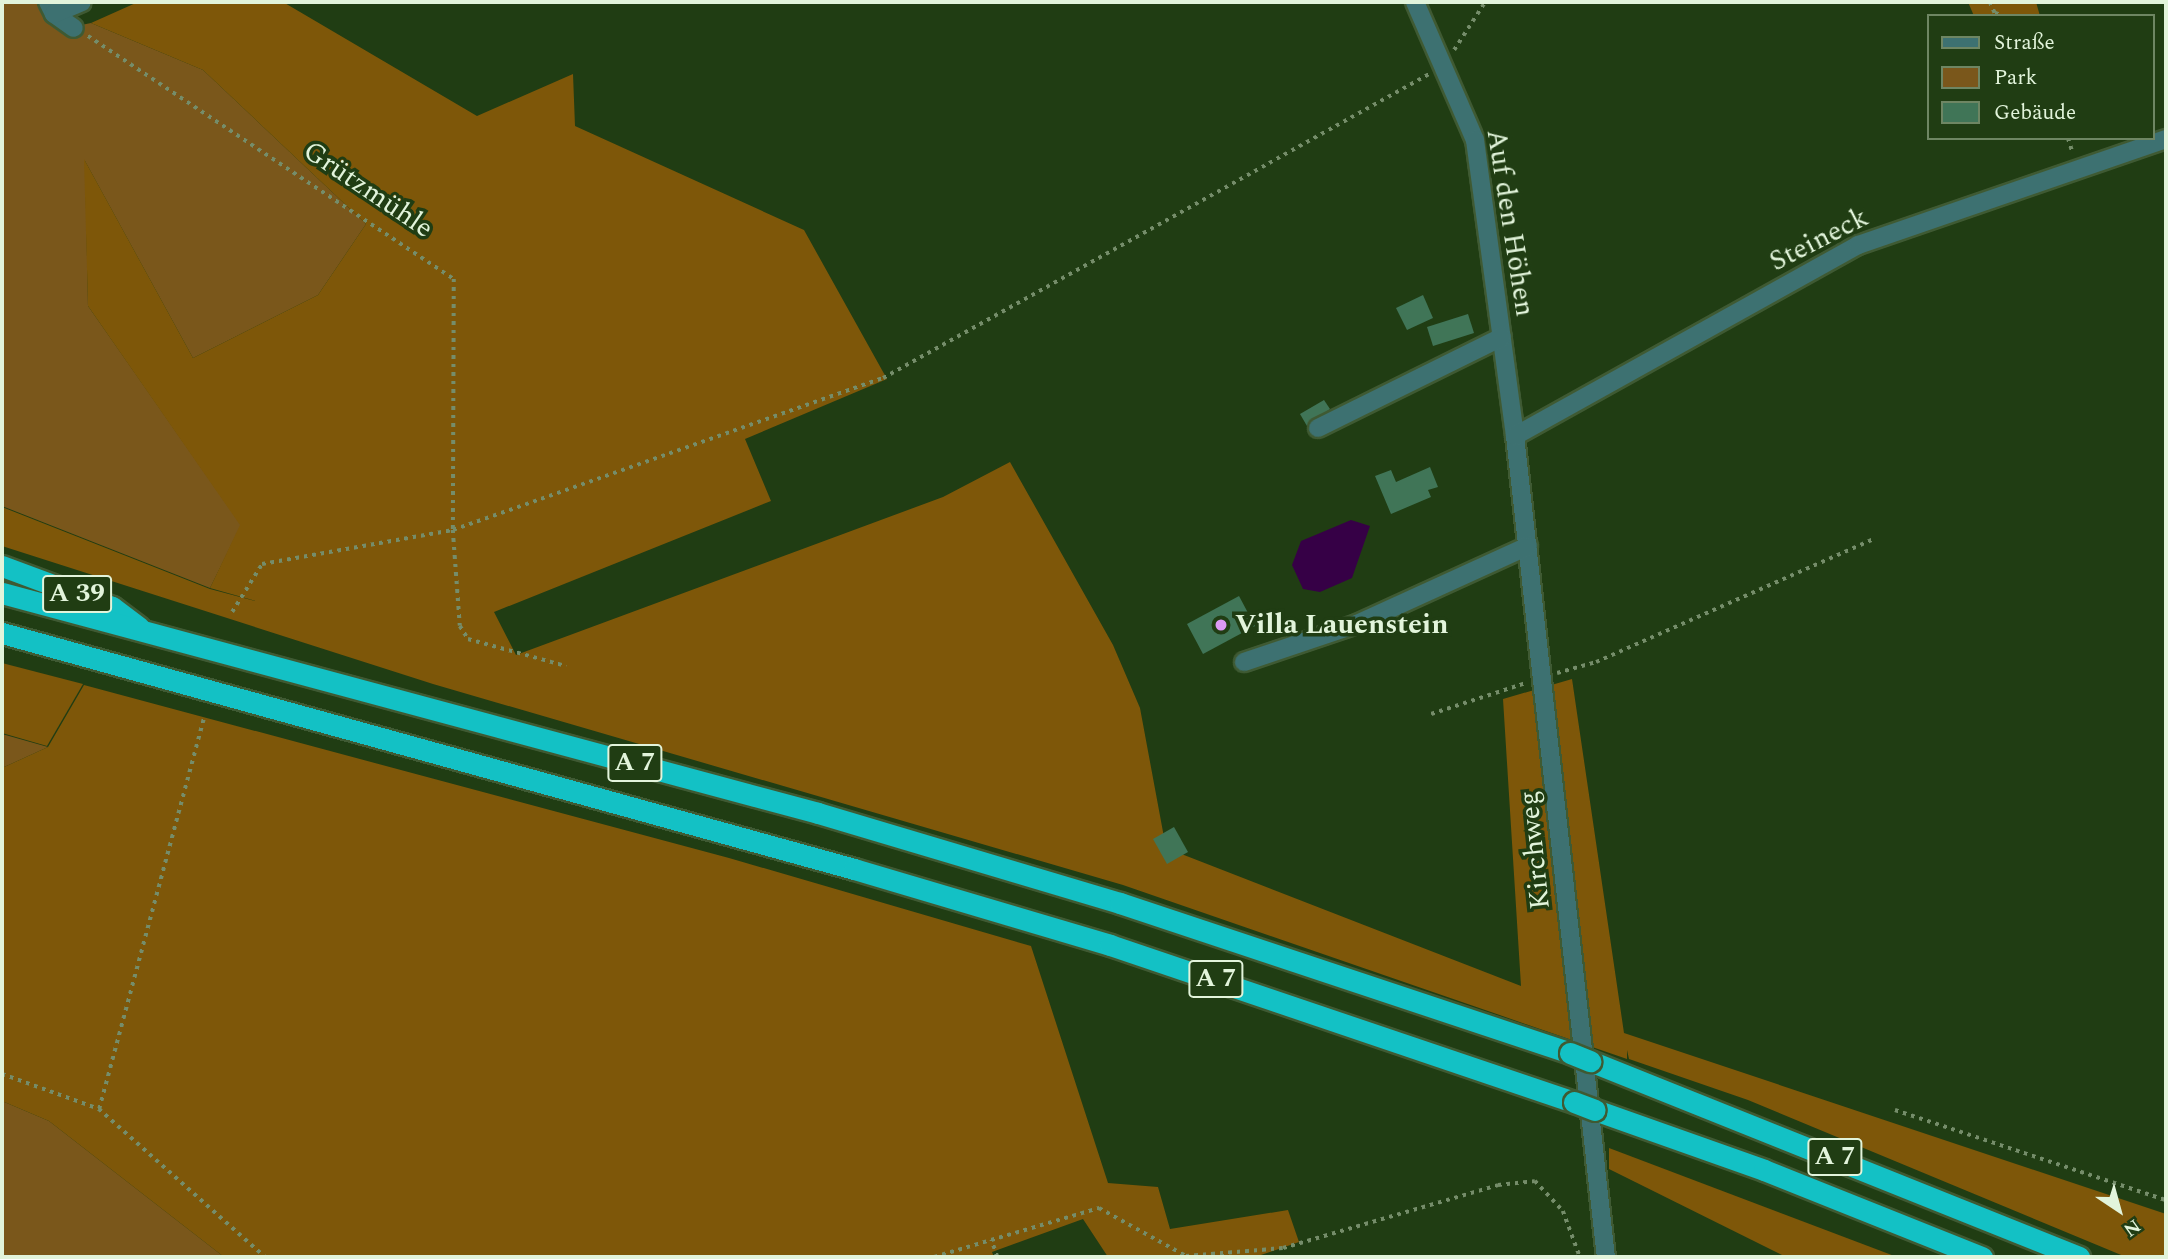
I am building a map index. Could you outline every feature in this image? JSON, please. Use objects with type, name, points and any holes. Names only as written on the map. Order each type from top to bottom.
[{"type":"highway","name":"A 39","points":[[2,566],[112,607],[147,633]]},
{"type":"highway","name":"A 7","points":[[2,593],[831,817],[1250,944],[1570,1053],[2079,1257]]},
{"type":"highway","name":"A 7","points":[[2,633],[229,693],[1084,937],[1574,1102],[1777,1174],[1982,1257]]},
{"type":"street","points":[[51,8],[82,2]]},
{"type":"street","name":"Auf den Höhen","points":[[1415,2],[1475,140],[1516,436]]},
{"type":"street","points":[[51,8],[74,28]]},
{"type":"street","name":"Steineck","points":[[1516,436],[1858,245],[2166,138]]},
{"type":"street","name":"Auf den Höhen","points":[[1318,428],[1502,337]]},
{"type":"street","name":"Kirchweg","points":[[1516,436],[1606,1257]]},
{"type":"street","points":[[1244,662],[1357,624],[1528,546]]},
{"type":"path","points":[[232,612],[262,564],[453,530],[883,378],[1444,65],[1485,2]]},
{"type":"path","name":"Grützmühle","points":[[74,28],[454,279],[453,530]]},
{"type":"path","points":[[453,530],[460,626],[468,639],[566,666]]},
{"type":"path","points":[[1431,714],[1596,662],[1874,539]]},
{"type":"path","points":[[99,1109],[204,716]]},
{"type":"path","points":[[2,1074],[99,1109],[265,1257]]},
{"type":"path","points":[[1895,1110],[2166,1200]]},
{"type":"path","points":[[934,1257],[1099,1208],[1186,1256],[1283,1248],[1498,1185],[1535,1181],[1563,1211],[1580,1257]]},
{"type":"path","points":[[991,1240],[997,1257]]},
{"type":"green space","points":[[2,2],[41,2],[57,30],[91,23],[203,70],[366,224],[318,295],[193,358],[85,161],[88,306],[241,525],[210,588],[2,506]]},
{"type":"green space","points":[[2,734],[48,747],[2,768]]},
{"type":"green space","points":[[2,1101],[49,1121],[224,1257],[2,1257]]},
{"type":"shaded area","points":[[138,2],[283,2],[477,116],[573,74],[575,126],[804,230],[887,379],[745,439],[771,501],[494,612],[516,655],[943,497],[1010,462],[1113,645],[1140,708],[1166,848],[1521,986],[1503,699],[1572,679],[1624,1033],[2166,1214],[2166,1257],[2126,1257],[1748,1100],[1629,1059],[1627,1050],[1627,1059],[1123,885],[433,684],[2,546],[2,507],[210,589],[263,603],[210,588],[240,525],[88,306],[84,159],[193,358],[318,295],[366,224],[203,70],[91,23]]},
{"type":"shaded area","points":[[1968,2],[2036,2],[2039,14],[1973,14]]},
{"type":"shaded area","points":[[1351,520],[1370,526],[1352,578],[1320,592],[1303,589],[1292,565],[1301,541]]},
{"type":"shaded area","points":[[2,663],[83,684],[47,746],[2,733]]},
{"type":"shaded area","points":[[84,685],[729,858],[1031,946],[1108,1183],[1158,1187],[1170,1229],[1288,1210],[1299,1242],[1255,1257],[1108,1257],[1083,1219],[992,1252],[994,1257],[224,1257],[49,1121],[2,1101],[2,768],[48,747]]},
{"type":"shaded area","points":[[1609,1148],[1897,1257],[1786,1257],[1609,1169]]},
{"type":"building","points":[[1423,295],[1433,318],[1407,330],[1396,308]]},
{"type":"building","points":[[1468,314],[1474,333],[1433,346],[1427,327]]},
{"type":"building","points":[[1324,400],[1330,409],[1307,426],[1300,414]]},
{"type":"building","points":[[1430,467],[1438,487],[1428,490],[1431,497],[1391,514],[1375,476],[1391,470],[1396,482]]},
{"type":"building","name":"Villa Lauenstein","points":[[1239,596],[1255,626],[1203,654],[1187,624]]},
{"type":"building","points":[[1174,827],[1188,852],[1167,864],[1153,839]]},
{"type":"place","name":"Villa Lauenstein","points":[[1221,625]]}]
